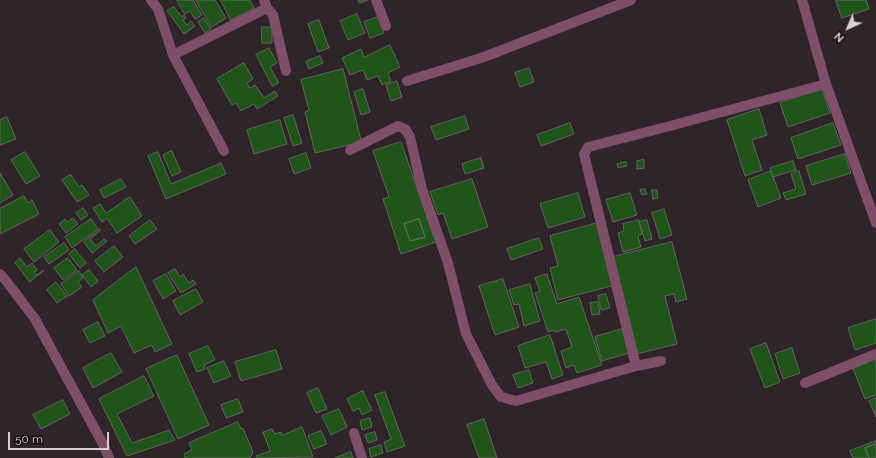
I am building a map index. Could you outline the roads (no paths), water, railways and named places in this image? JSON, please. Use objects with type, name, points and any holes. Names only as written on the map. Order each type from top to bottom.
[{"type":"street","points":[[151,0],[158,9],[173,55],[224,151]]},
{"type":"street","points":[[376,0],[386,26]]},
{"type":"street","points":[[407,81],[484,57],[631,0]]},
{"type":"street","points":[[802,0],[826,84],[876,223]]},
{"type":"street","points":[[173,55],[266,4],[273,15],[286,71]]},
{"type":"street","points":[[636,366],[584,154],[585,151],[588,147],[826,84]]},
{"type":"street","points":[[350,150],[398,126],[404,128],[410,137],[422,189],[448,263],[466,334],[492,385],[500,397],[516,401],[661,360]]},
{"type":"street","points":[[0,274],[35,319],[103,444],[109,458]]},
{"type":"street","points":[[805,383],[876,354]]},
{"type":"street","points":[[354,433],[362,458]]}]
